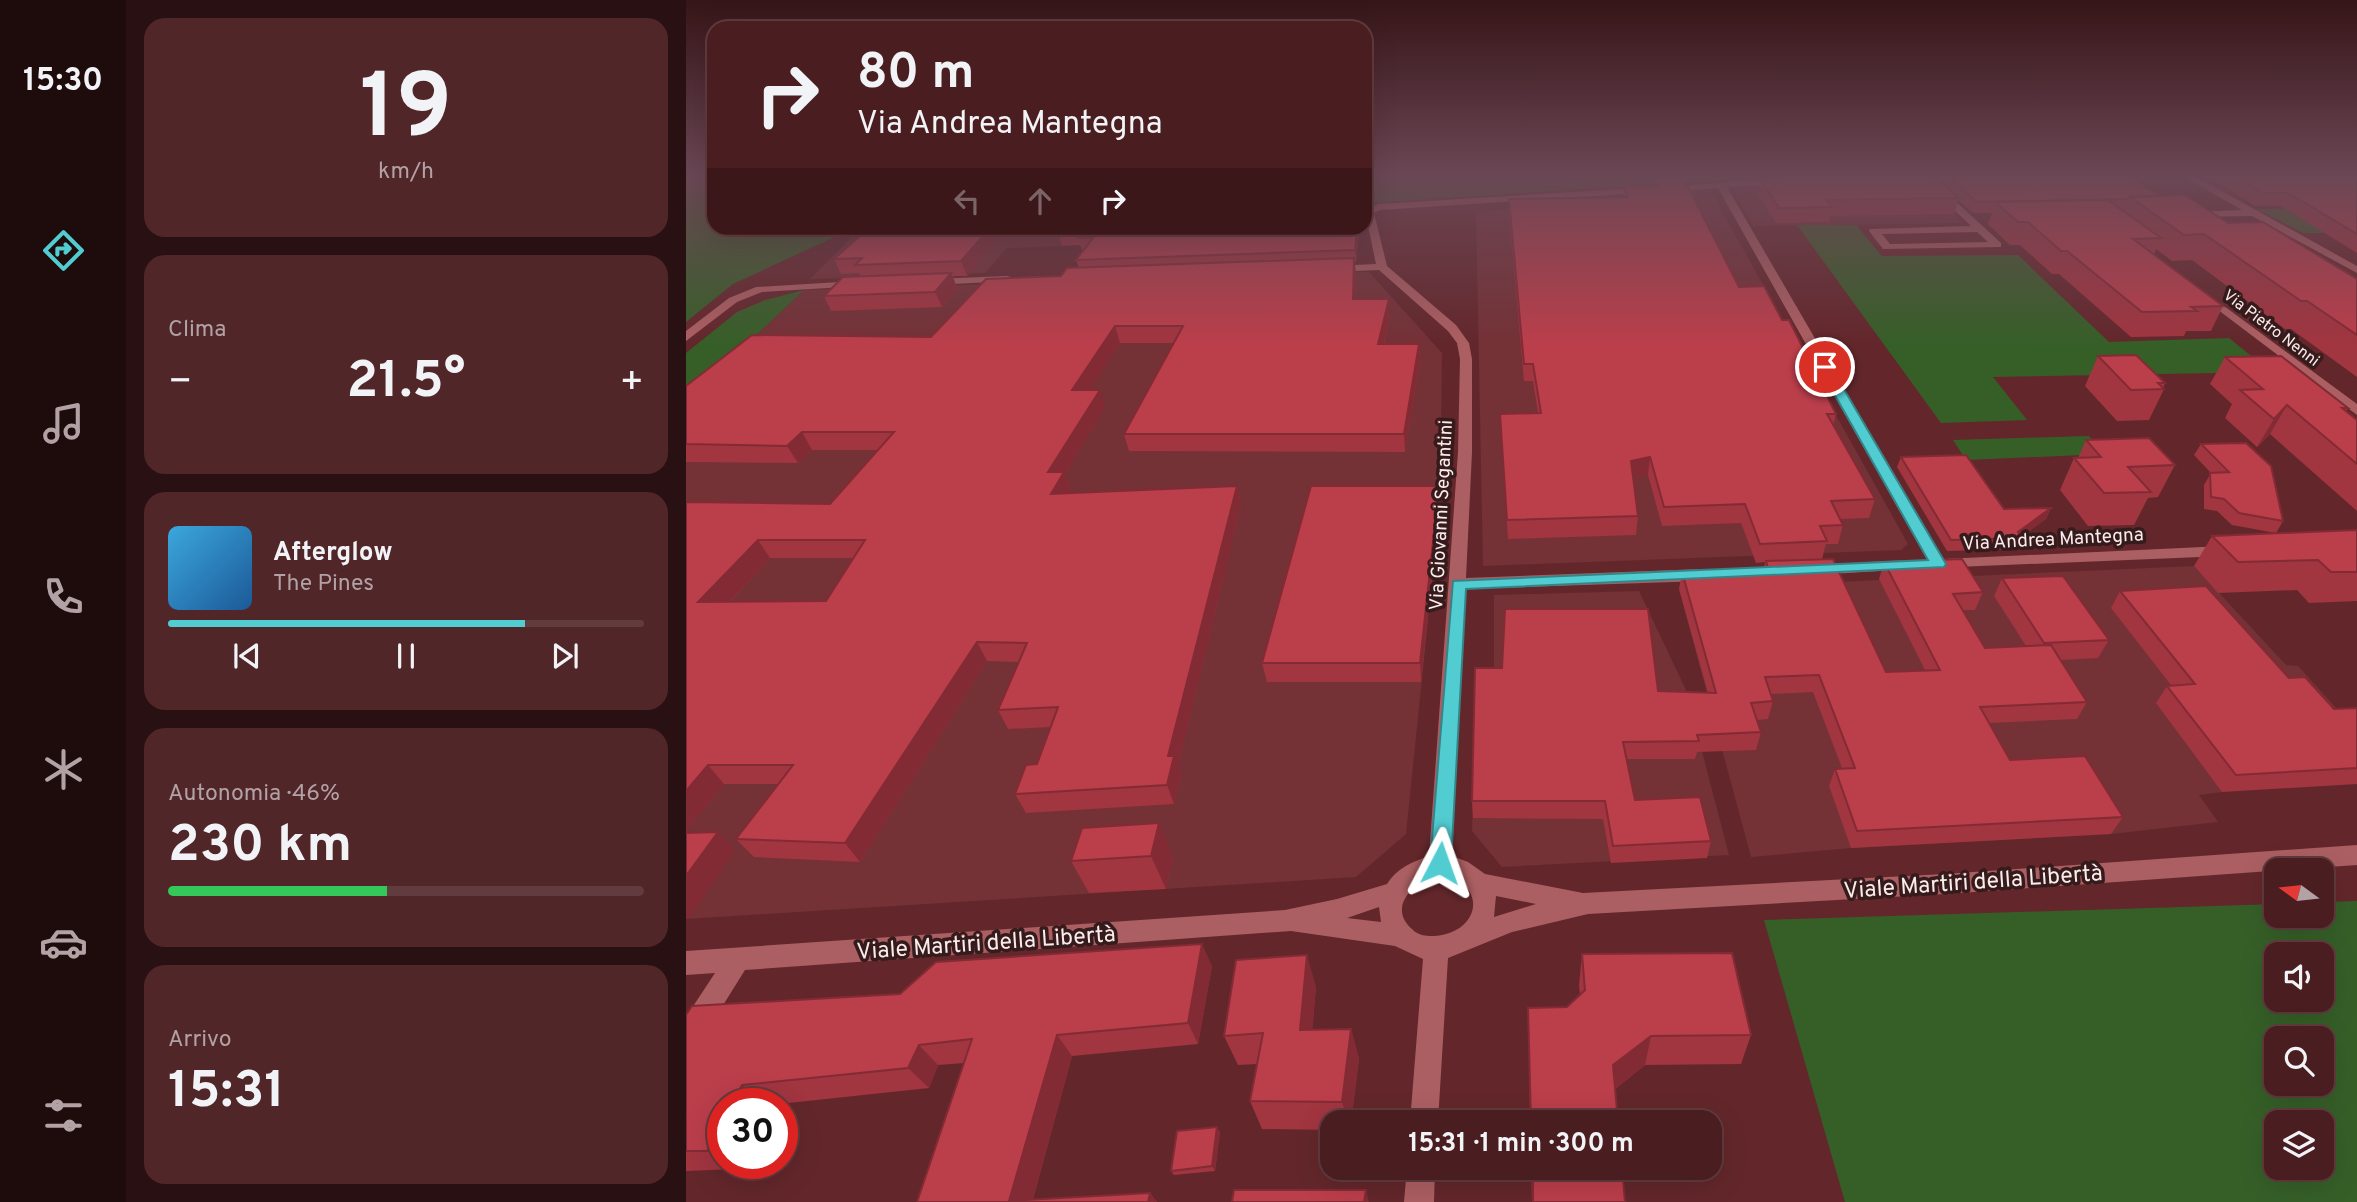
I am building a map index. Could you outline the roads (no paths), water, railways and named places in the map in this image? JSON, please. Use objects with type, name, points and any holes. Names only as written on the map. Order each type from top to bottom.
[{"type":"street","points":[[1313,269],[1382,267],[1374,231]]},
{"type":"street","points":[[1747,231],[1938,564]]},
{"type":"street","points":[[1874,231],[1887,247],[1997,245],[1987,231]]},
{"type":"street","points":[[2286,231],[2357,270]]},
{"type":"street","name":"Via Giovanni Segantini","points":[[1382,267],[1452,328],[1462,343],[1466,359],[1465,452],[1440,863]]},
{"type":"street","points":[[914,282],[1024,279]]},
{"type":"street","points":[[686,337],[733,300],[760,289],[872,284]]},
{"type":"street","name":"Via Pietro Nenni","points":[[2196,288],[2357,411]]},
{"type":"street","name":"Via Andrea Mantegna","points":[[1803,570],[2245,550]]},
{"type":"street","points":[[1458,584],[1722,574]]},
{"type":"street","name":"Viale Martiri della Libertà","points":[[1285,921],[1399,935],[1420,948],[1436,950],[1453,946],[1529,915],[1588,902],[1945,884],[2357,855]]},
{"type":"street","name":"Viale Martiri della Libertà","points":[[686,963],[1285,921],[1337,910],[1392,893],[1410,873],[1424,865],[1440,863],[1468,871],[1480,883],[1588,902]]},
{"type":"street","points":[[1468,938],[1479,925],[1485,911],[1485,897],[1480,883]]},
{"type":"street","points":[[1392,893],[1391,922],[1399,935]]},
{"type":"street","points":[[1425,1110],[1436,950]]},
{"type":"street","points":[[686,1041],[738,960]]},
{"type":"street","points":[[1419,1202],[1420,1180]]}]
